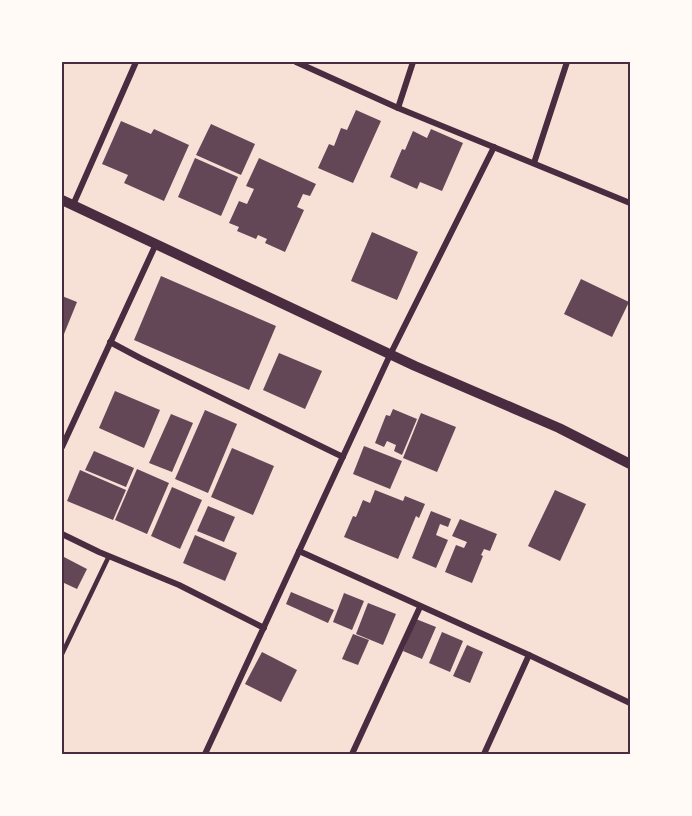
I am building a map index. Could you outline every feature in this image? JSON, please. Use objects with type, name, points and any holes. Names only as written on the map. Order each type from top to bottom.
[{"type":"street","points":[[74,205],[136,62]]},
{"type":"street","points":[[296,62],[398,108],[630,203]]},
{"type":"street","points":[[398,108],[413,62]]},
{"type":"street","points":[[534,163],[567,62]]},
{"type":"street","points":[[205,754],[390,355],[494,147]]},
{"type":"street","points":[[62,200],[390,355],[559,428],[630,464]]},
{"type":"street","points":[[62,447],[156,244]]},
{"type":"street","points":[[110,342],[343,457]]},
{"type":"street","points":[[62,534],[179,585],[264,628]]},
{"type":"street","points":[[299,551],[630,702]]},
{"type":"street","points":[[352,754],[420,607]]},
{"type":"street","points":[[484,754],[529,655]]},
{"type":"lane","points":[[62,654],[109,556]]},
{"type":"building","points":[[356,110],[381,121],[353,183],[318,168],[329,144],[334,146],[341,128],[347,130]]},
{"type":"building","points":[[121,121],[151,134],[154,129],[189,145],[164,201],[124,183],[128,175],[102,164]]},
{"type":"building","points":[[211,124],[255,144],[241,175],[196,155]]},
{"type":"building","points":[[431,129],[463,143],[442,191],[420,182],[417,189],[390,177],[413,131],[427,138]]},
{"type":"building","points":[[195,158],[238,177],[221,216],[178,197]]},
{"type":"building","points":[[259,158],[316,184],[310,196],[303,194],[297,207],[304,210],[285,252],[265,243],[267,239],[258,235],[256,239],[237,231],[239,227],[229,223],[239,201],[247,204],[254,189],[246,186]]},
{"type":"building","points":[[372,232],[418,252],[397,300],[351,281]]},
{"type":"building","points":[[161,276],[276,326],[249,390],[134,340]]},
{"type":"building","points":[[581,279],[629,302],[612,337],[564,314]]},
{"type":"building","points":[[62,296],[77,302],[62,339]]},
{"type":"building","points":[[279,353],[322,371],[305,409],[263,390]]},
{"type":"building","points":[[115,391],[160,410],[144,448],[99,428]]},
{"type":"building","points":[[393,409],[417,419],[402,455],[394,451],[396,445],[387,441],[384,447],[375,443],[386,415],[390,416]]},
{"type":"building","points":[[205,410],[237,424],[208,493],[175,479]]},
{"type":"building","points":[[421,413],[456,427],[437,472],[403,458]]},
{"type":"building","points":[[171,414],[193,423],[172,472],[149,463]]},
{"type":"building","points":[[364,446],[402,461],[390,489],[353,474]]},
{"type":"building","points":[[232,448],[274,466],[253,515],[211,497]]},
{"type":"building","points":[[94,451],[134,468],[126,487],[85,470]]},
{"type":"building","points":[[137,469],[169,483],[147,534],[115,520]]},
{"type":"building","points":[[80,470],[126,490],[113,520],[67,501]]},
{"type":"building","points":[[172,487],[202,500],[180,549],[151,536]]},
{"type":"building","points":[[375,490],[403,501],[405,496],[425,504],[419,518],[416,516],[398,559],[344,537],[363,500],[370,503]]},
{"type":"building","points":[[555,490],[586,504],[560,561],[528,546]]},
{"type":"building","points":[[208,506],[235,517],[224,542],[197,531]]},
{"type":"building","points":[[431,511],[451,519],[448,527],[440,524],[436,535],[448,540],[436,568],[412,558]]},
{"type":"building","points":[[460,519],[497,534],[490,551],[484,549],[472,583],[445,572],[456,545],[464,548],[467,542],[452,536]]},
{"type":"building","points":[[195,535],[237,553],[225,581],[183,563]]},
{"type":"building","points":[[62,556],[87,569],[77,589],[62,582]]},
{"type":"building","points":[[291,592],[334,610],[328,623],[286,604]]},
{"type":"building","points":[[344,593],[364,601],[352,630],[333,622]]},
{"type":"building","points":[[368,603],[396,614],[383,645],[356,634]]},
{"type":"building","points":[[416,619],[436,627],[422,659],[403,651]]},
{"type":"building","points":[[442,632],[463,641],[450,672],[429,663]]},
{"type":"building","points":[[353,634],[369,640],[358,665],[342,659]]},
{"type":"building","points":[[467,645],[483,652],[470,683],[453,676]]},
{"type":"building","points":[[262,652],[297,670],[281,702],[245,684]]}]
